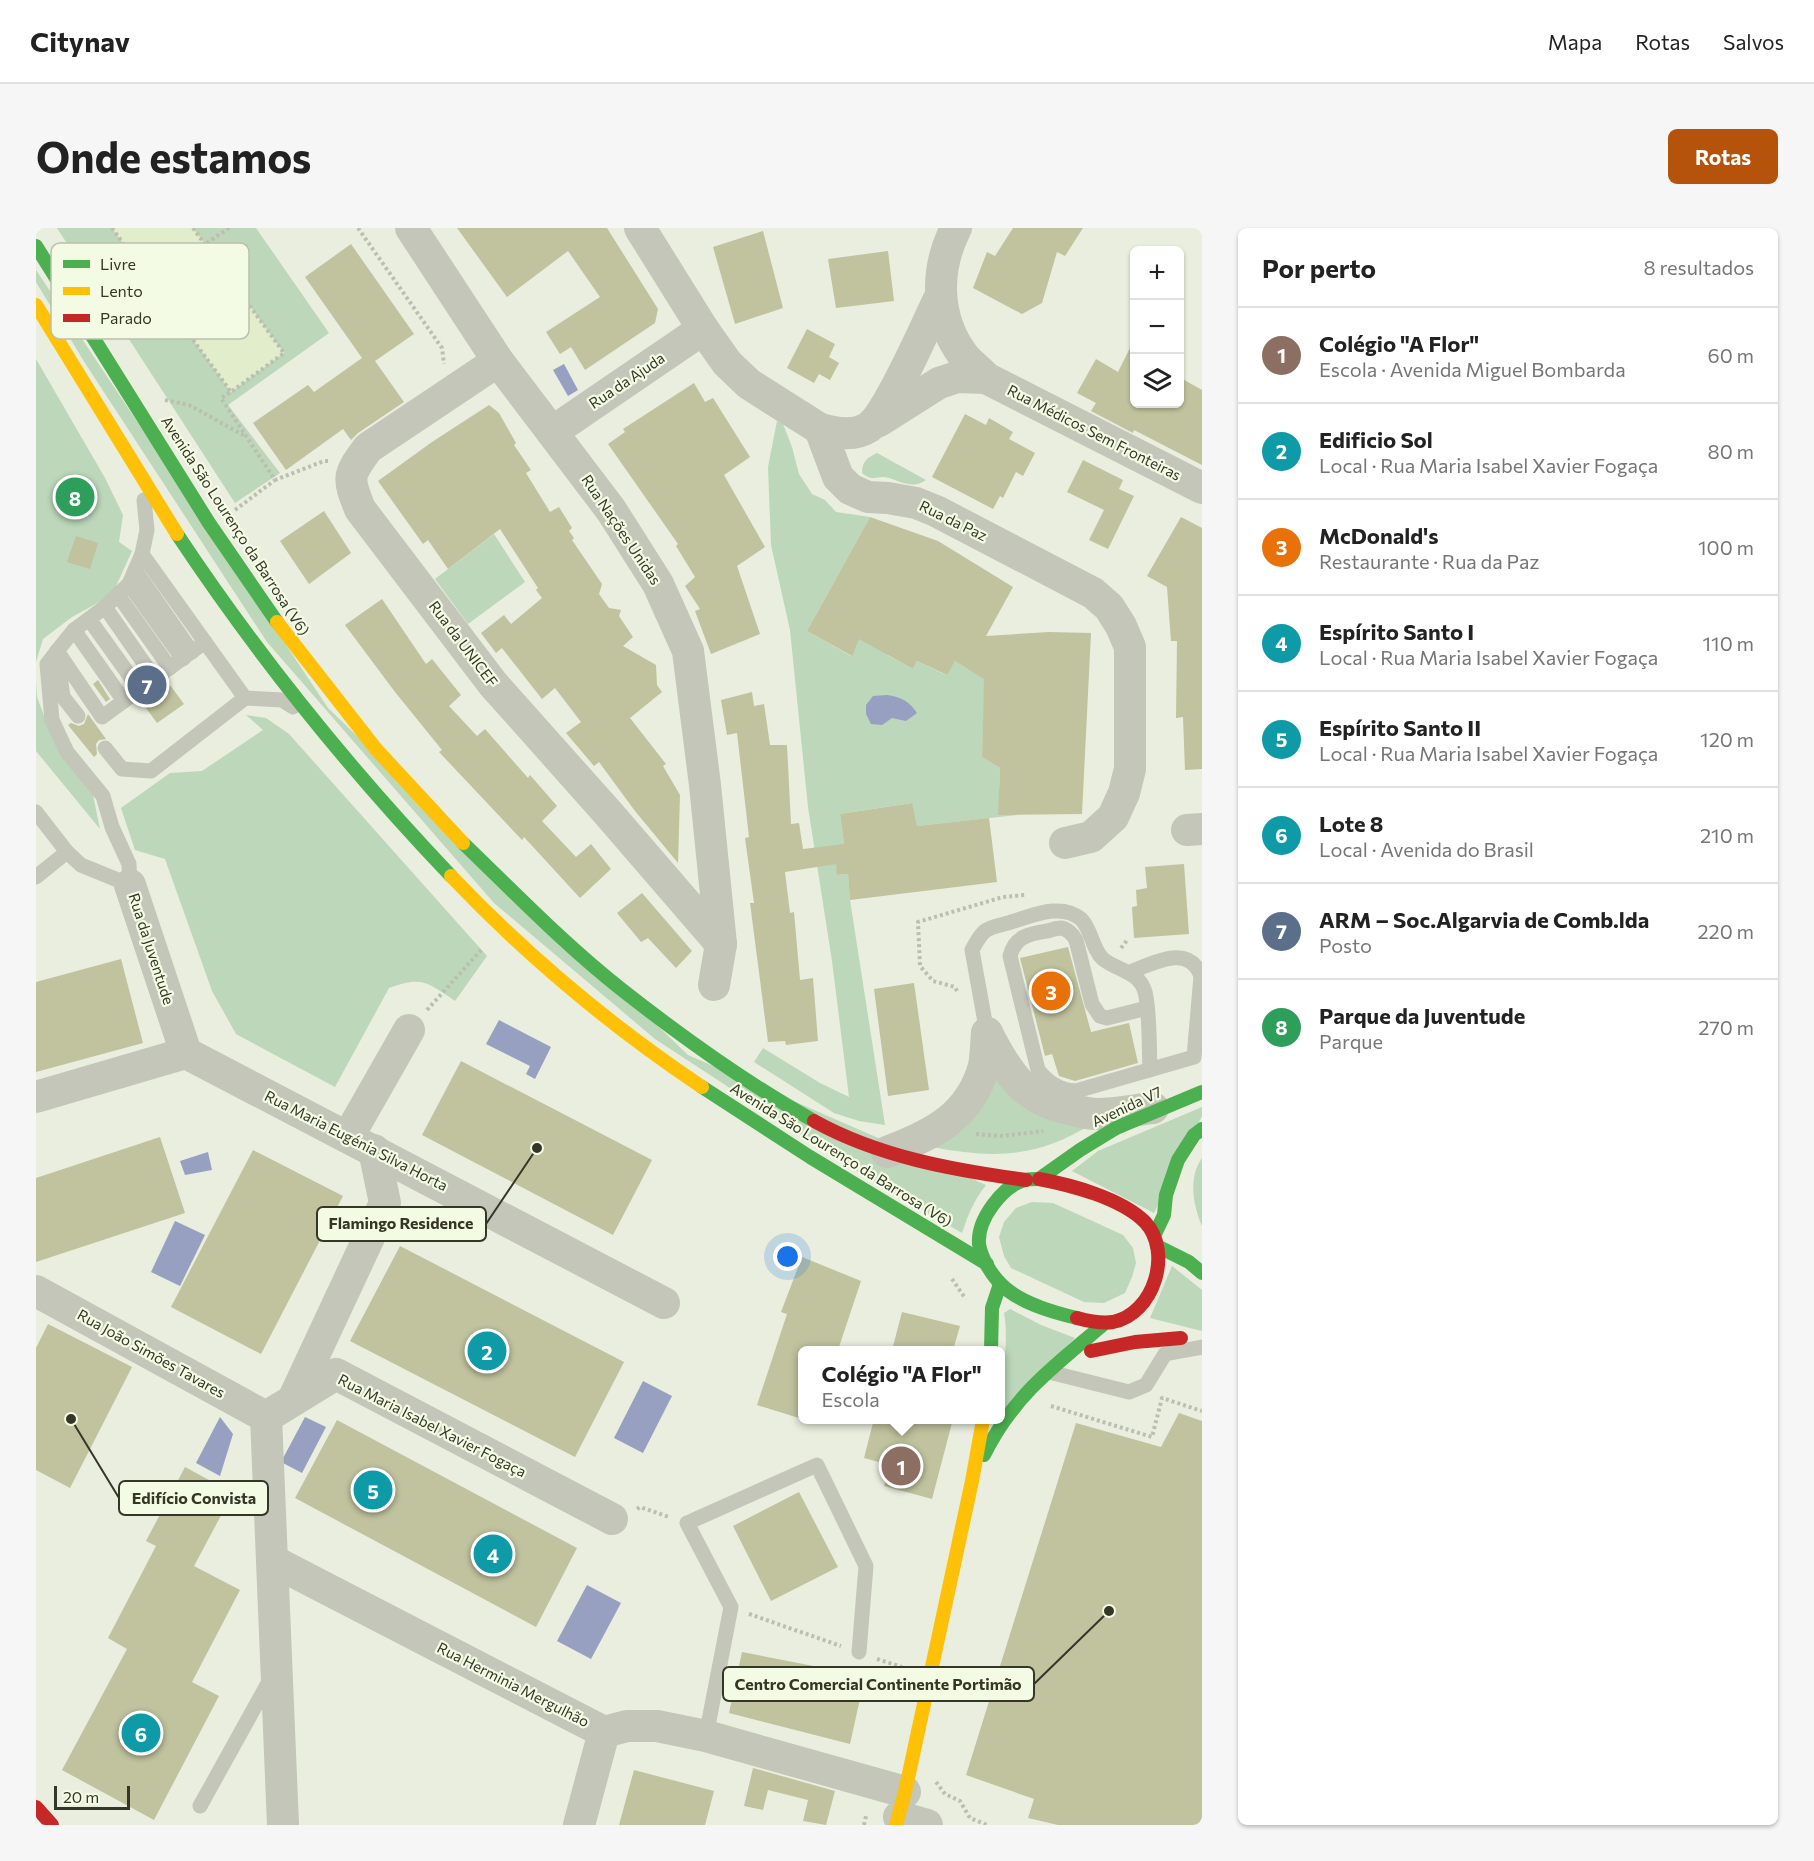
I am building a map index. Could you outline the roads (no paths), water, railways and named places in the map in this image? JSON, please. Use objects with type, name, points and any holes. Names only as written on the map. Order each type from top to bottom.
[{"type":"main road","name":"Avenida São Lourenço da Barrosa (V6)","points":[[36,246],[51,270]]},
{"type":"main road","name":"Avenida São Lourenço da Barrosa (V6)","points":[[36,305],[51,330]]},
{"type":"main road","name":"Avenida São Lourenço da Barrosa (V6)","points":[[57,339],[179,537],[280,681],[406,828],[468,894],[531,955],[651,1051],[726,1104],[819,1164],[987,1264]]},
{"type":"main road","name":"Avenida São Lourenço da Barrosa (V6)","points":[[94,339],[209,524],[288,639],[376,749],[444,824],[538,915],[630,995],[776,1100],[828,1129],[887,1152],[926,1164],[1055,1182],[1088,1191],[1145,1222],[1156,1241],[1202,1273]]},
{"type":"main road","name":"Avenida V7","points":[[1032,1180],[1116,1128],[1202,1092]]},
{"type":"main road","points":[[1005,1417],[1046,1371],[1106,1324],[1123,1321],[1143,1304],[1150,1293],[1157,1272],[1156,1241],[1164,1215],[1166,1195],[1178,1160],[1194,1136],[1202,1130]]},
{"type":"main road","name":"Avenida São Lourenço da Barrosa (V6)","points":[[1032,1180],[998,1198],[984,1221],[979,1244],[987,1264],[1000,1284],[1016,1295],[1062,1316],[1181,1338],[1202,1345]]},
{"type":"main road","points":[[991,1346],[992,1308],[1000,1284]]},
{"type":"main road","points":[[1046,1371],[1087,1352],[1114,1344],[1181,1338]]},
{"type":"main road","points":[[907,1815],[982,1424]]},
{"type":"main road","points":[[972,1481],[993,1432],[999,1424]]},
{"type":"main road","points":[[36,1807],[52,1825]]},
{"type":"street","name":"Rua Nações Unidas","points":[[411,228],[498,361],[611,510],[652,575],[687,651],[705,785],[721,944],[714,985]]},
{"type":"street","points":[[640,228],[727,363],[749,384],[820,429]]},
{"type":"street","name":"Rua Médicos Sem Fronteiras","points":[[870,427],[885,409],[940,297],[944,261],[956,228]]},
{"type":"street","name":"Rua Médicos Sem Fronteiras","points":[[940,297],[949,330],[963,356],[986,378],[1202,488]]},
{"type":"street","name":"Rua da Ajuda","points":[[552,432],[703,329]]},
{"type":"street","name":"Rua da UNICEF","points":[[498,361],[368,448],[353,468],[350,484],[360,508],[493,684],[721,944]]},
{"type":"street","name":"Rua Médicos Sem Fronteiras","points":[[820,429],[837,433],[853,433],[870,427],[939,383],[957,377],[986,378]]},
{"type":"street","name":"Rua da Paz","points":[[820,429],[838,477],[850,489],[868,497],[916,503],[936,511],[1093,593],[1109,607],[1121,626],[1130,647],[1130,770],[1124,793],[1113,817],[1091,837],[1065,843]]},
{"type":"street","name":"Rua da Juventude","points":[[130,885],[186,1053]]},
{"type":"street","points":[[293,1400],[385,1203],[361,1144],[409,1030]]},
{"type":"street","points":[[887,1152],[919,1139],[945,1124],[965,1105],[984,1065],[987,1033]]},
{"type":"street","points":[[987,1033],[1005,1066],[1016,1080],[1035,1097],[1063,1108],[1096,1114],[1168,1106]]},
{"type":"street","points":[[36,1096],[186,1053]]},
{"type":"street","name":"Rua Maria Eugénia Silva Horta","points":[[186,1053],[664,1303]]},
{"type":"street","name":"Rua João Simões Tavares","points":[[36,1291],[266,1417]]},
{"type":"street","name":"Rua Maria Isabel Xavier Fogaça","points":[[266,1417],[336,1374],[612,1519]]},
{"type":"street","points":[[266,1417],[283,1825]]},
{"type":"street","name":"Rua Herminia Mergulhão","points":[[273,1561],[604,1732],[627,1726],[657,1726],[705,1736],[907,1815]]},
{"type":"street","points":[[579,1825],[604,1732]]},
{"type":"lane","points":[[78,716],[63,697],[57,651],[74,630],[105,607],[127,583],[142,554],[147,530],[146,504],[126,452]]},
{"type":"lane","points":[[142,554],[245,698]]},
{"type":"lane","points":[[127,583],[188,656]]},
{"type":"lane","points":[[127,583],[170,668]]},
{"type":"lane","points":[[105,607],[155,679]]},
{"type":"lane","points":[[89,619],[140,690]]},
{"type":"lane","points":[[74,630],[124,701]]},
{"type":"lane","points":[[57,651],[102,717],[205,642]]},
{"type":"lane","name":"Rua da Juventude","points":[[57,651],[47,664],[52,720],[68,752],[103,796],[112,827],[129,864],[130,885]]},
{"type":"lane","points":[[105,748],[122,769],[151,771],[245,698],[282,700],[309,717]]},
{"type":"lane","points":[[36,813],[67,852],[81,865],[130,885]]},
{"type":"lane","points":[[36,877],[67,852]]},
{"type":"lane","points":[[987,1033],[972,950],[978,939],[987,929],[1047,911],[1065,911],[1080,919],[1090,933],[1101,957],[1130,972],[1145,992],[1150,1070]]},
{"type":"lane","points":[[1130,972],[1159,961],[1180,957],[1197,965],[1201,976],[1194,1057],[1076,1091],[1062,1090],[1038,1070],[1010,956],[1012,947],[1027,934],[1061,928],[1067,930],[1076,940],[1095,1011],[1100,1016],[1107,1018],[1147,1008]]},
{"type":"lane","points":[[1046,1371],[1128,1392],[1146,1385],[1165,1353],[1202,1345]]},
{"type":"lane","points":[[705,1736],[731,1607],[687,1523],[817,1465],[866,1566],[859,1652]]},
{"type":"lane","points":[[200,1806],[277,1666]]},
{"type":"water","points":[[564,364],[578,390],[568,396],[553,370]]},
{"type":"water","points":[[887,695],[904,700],[917,713],[906,721],[892,718],[882,725],[871,724],[866,714],[866,705],[873,696]]},
{"type":"water","points":[[499,1020],[551,1047],[535,1079],[526,1074],[530,1066],[486,1044]]},
{"type":"water","points":[[208,1152],[212,1170],[185,1175],[180,1161]]},
{"type":"water","points":[[175,1221],[205,1235],[180,1286],[151,1272]]},
{"type":"water","points":[[643,1381],[672,1396],[643,1453],[614,1438]]},
{"type":"water","points":[[220,1417],[233,1434],[220,1476],[196,1463]]},
{"type":"water","points":[[305,1417],[326,1427],[302,1473],[281,1462]]},
{"type":"water","points":[[587,1585],[621,1603],[591,1659],[557,1641]]},
{"type":"place","name":"Parque da Juventude","points":[[75,497]]},
{"type":"place","name":"ARM – Soc.Algarvia de Comb.lda","points":[[147,685]]},
{"type":"place","name":"McDonald's","points":[[1051,991]]},
{"type":"place","name":"Flamingo Residence","points":[[537,1148]]},
{"type":"place","name":"Edificio Sol","points":[[487,1351]]},
{"type":"place","name":"Edifício Convista","points":[[71,1419]]},
{"type":"place","name":"Colégio \"A Flor\"","points":[[901,1466]]},
{"type":"place","name":"Espírito Santo II","points":[[373,1490]]},
{"type":"place","name":"Espírito Santo I","points":[[493,1554]]},
{"type":"place","name":"Centro Comercial Continente Portimão","points":[[1109,1611]]},
{"type":"place","name":"Lote 8","points":[[141,1733]]}]
